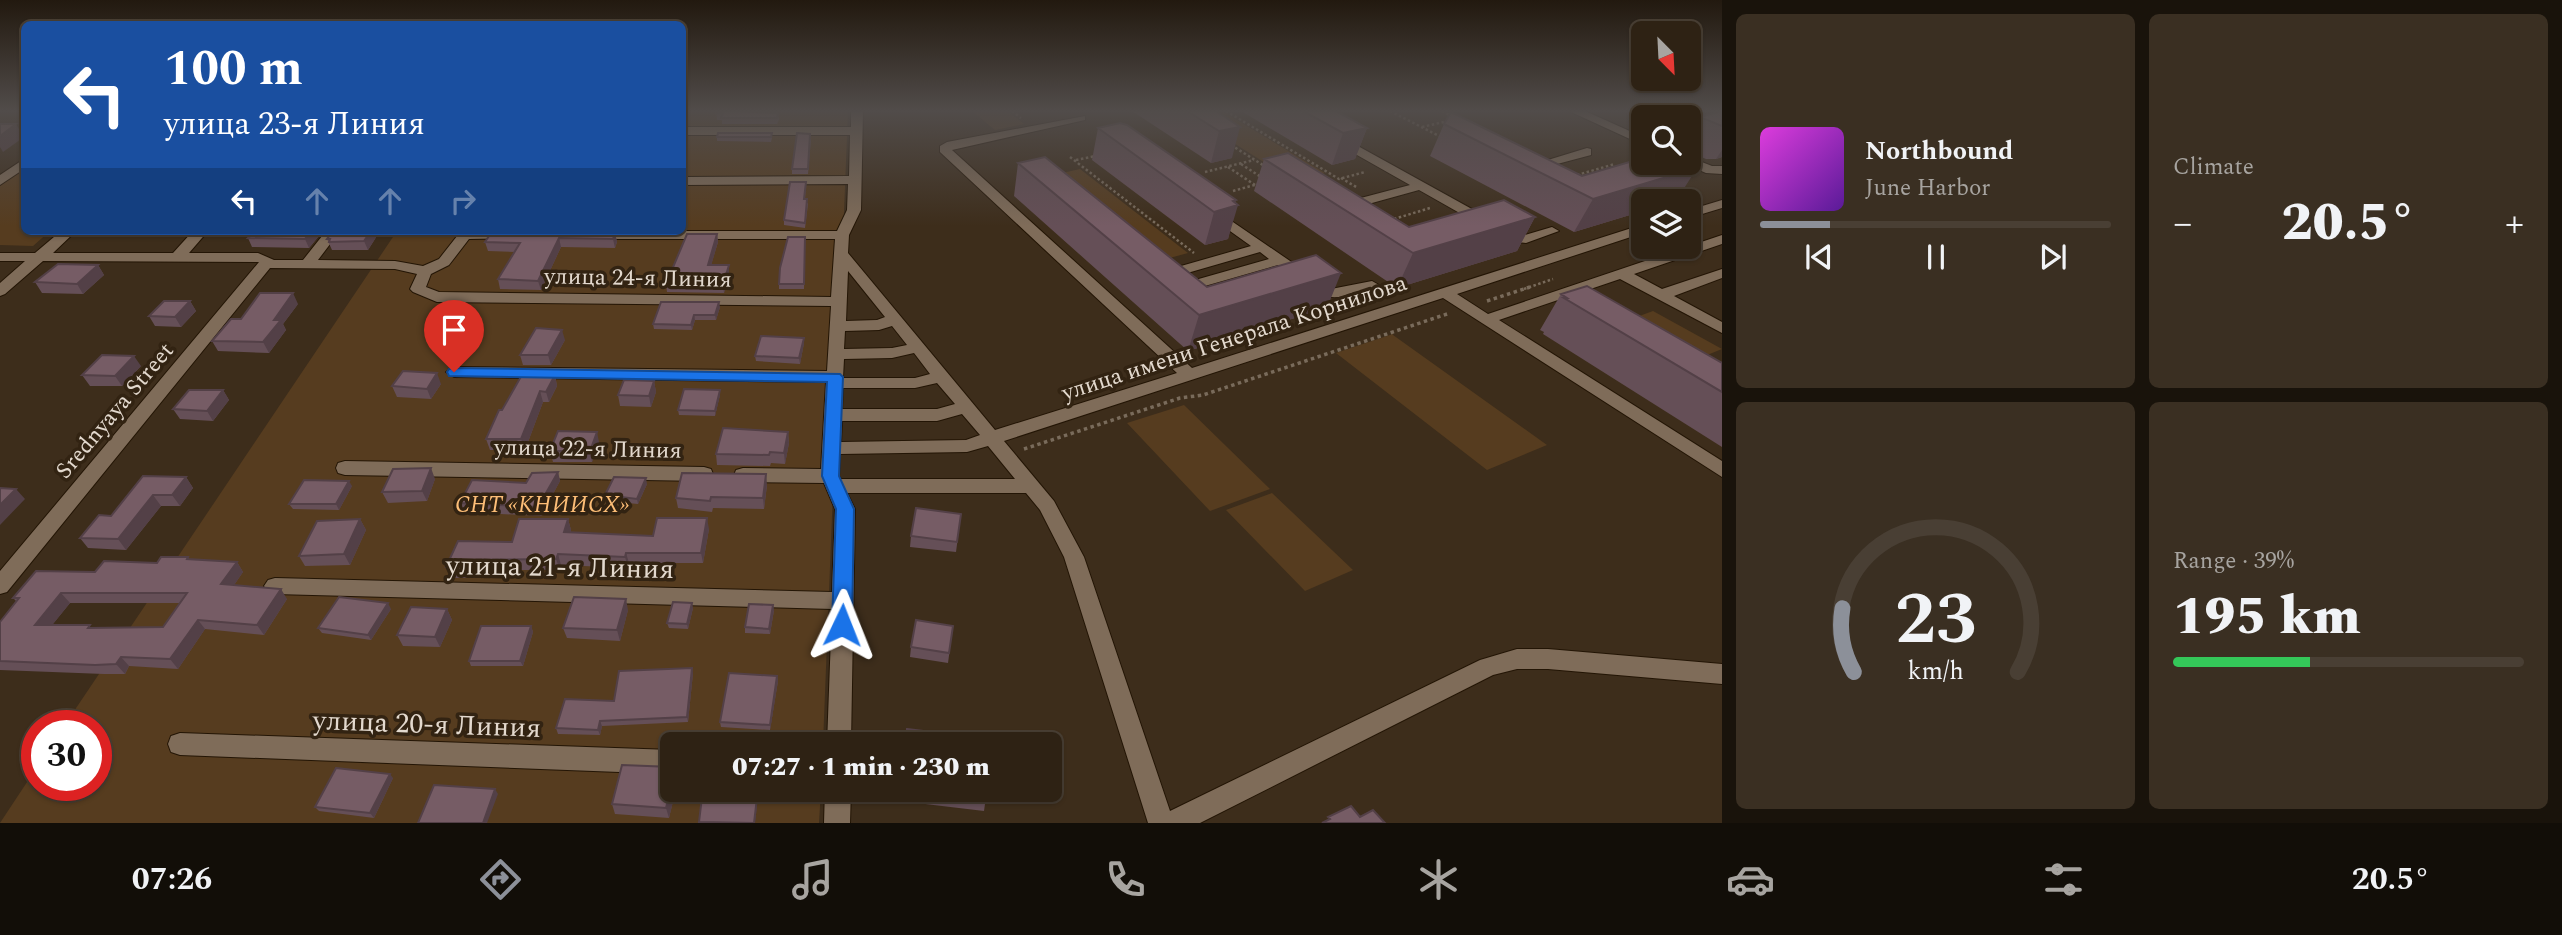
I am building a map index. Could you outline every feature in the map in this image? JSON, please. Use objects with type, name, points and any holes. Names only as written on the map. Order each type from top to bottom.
[{"type":"street","points":[[839,732],[845,509],[833,481],[832,449],[842,244],[854,209],[856,149]]},
{"type":"street","points":[[944,149],[1189,375]]},
{"type":"street","points":[[1355,149],[1521,240],[1552,231]]},
{"type":"street","points":[[1531,181],[1518,171],[1587,152]]},
{"type":"street","points":[[0,181],[21,165]]},
{"type":"street","points":[[1701,166],[1710,170],[1722,170]]},
{"type":"street","points":[[686,181],[855,180]]},
{"type":"street","points":[[1350,222],[1336,212],[1337,209],[1420,186]]},
{"type":"street","points":[[1701,211],[1719,207]]},
{"type":"street","points":[[1207,208],[1322,290],[1335,295],[1372,285]]},
{"type":"street","points":[[1458,228],[1482,221]]},
{"type":"street","name":"улица имени Генерала Корнилова","points":[[832,449],[967,446],[1631,233]]},
{"type":"street","points":[[0,291],[64,235]]},
{"type":"street","points":[[177,257],[197,235]]},
{"type":"street","points":[[307,264],[330,235]]},
{"type":"street","points":[[0,257],[258,257],[267,260],[266,264],[395,265],[425,271],[444,262],[465,235]]},
{"type":"street","points":[[578,235],[842,244]]},
{"type":"street","points":[[1487,319],[1718,243]]},
{"type":"street","points":[[842,244],[895,319],[1047,506],[1074,557],[1161,823]]},
{"type":"street","points":[[1192,301],[1165,278],[1166,275],[1262,247]]},
{"type":"street","points":[[1178,290],[1280,260]]},
{"type":"street","name":"Srednyaya Street","points":[[0,586],[266,264]]},
{"type":"street","name":"улица 24-я Линия","points":[[425,271],[418,289],[437,297],[838,302]]},
{"type":"street","points":[[1621,273],[1661,295],[1714,317],[1722,328]]},
{"type":"street","points":[[1661,295],[1722,273]]},
{"type":"street","points":[[1278,280],[1299,274]]},
{"type":"street","points":[[1445,293],[1722,470]]},
{"type":"street","points":[[838,326],[879,325],[895,319]]},
{"type":"street","points":[[836,354],[892,354],[918,346]]},
{"type":"street","points":[[454,372],[915,383],[942,376]]},
{"type":"street","points":[[833,415],[937,415],[967,407]]},
{"type":"street","name":"улица 22-я Линия","points":[[345,468],[1031,486]]},
{"type":"street","name":"улица 21-я Линия","points":[[275,586],[843,601]]},
{"type":"street","points":[[1173,823],[1498,664],[1517,659],[1548,659],[1722,674]]},
{"type":"street","name":"улица 20-я Линия","points":[[180,744],[660,762]]},
{"type":"street","points":[[837,823],[838,802]]},
{"type":"path","points":[[1238,149],[1274,172]]},
{"type":"path","points":[[1290,149],[1339,179]]},
{"type":"path","points":[[1075,161],[1097,156]]},
{"type":"path","points":[[1070,157],[1207,263]]},
{"type":"path","points":[[1205,172],[1255,160]]},
{"type":"path","points":[[1241,163],[1269,181]]},
{"type":"path","points":[[1566,178],[1615,164]]},
{"type":"path","points":[[1227,167],[1255,185]]},
{"type":"path","points":[[1329,181],[1366,172]]},
{"type":"path","points":[[1233,191],[1262,183]]},
{"type":"path","points":[[1386,221],[1450,203]]},
{"type":"path","points":[[1006,455],[1180,398],[1203,395],[1560,277]]},
{"type":"green space","name":"СНТ «КНИИСХ»","points":[[686,149],[846,149],[823,732],[660,732],[660,802],[820,802],[819,823],[0,823],[21,791],[21,801],[112,801],[112,710],[75,710],[394,235],[686,235]]},
{"type":"green space","points":[[1244,149],[1286,149],[1325,173],[1294,181]]},
{"type":"green space","points":[[21,169],[21,235],[45,235],[33,246],[0,245],[0,185]]},
{"type":"green space","points":[[1080,169],[1188,253],[1155,262],[1049,176]]},
{"type":"green space","points":[[1653,311],[1722,349],[1680,366],[1612,326]]},
{"type":"green space","points":[[1393,334],[1547,445],[1487,470],[1336,353]]},
{"type":"green space","points":[[1184,405],[1270,489],[1210,511],[1127,423]]},
{"type":"green space","points":[[1272,493],[1353,570],[1305,591],[1226,510]]},
{"type":"building","points":[[795,149],[809,149],[808,169],[792,169]]},
{"type":"building","points":[[1128,149],[1162,149],[1236,200],[1233,201],[1238,205],[1214,212]]},
{"type":"building","points":[[1494,149],[1528,149],[1582,176],[1631,162],[1631,175],[1674,175],[1593,199]]},
{"type":"building","points":[[1288,153],[1409,227],[1504,200],[1535,217],[1413,253],[1264,159]]},
{"type":"building","points":[[1045,157],[1207,287],[1316,255],[1341,273],[1199,315],[1018,163]]},
{"type":"building","points":[[790,182],[806,182],[805,223],[784,220]]},
{"type":"building","points":[[687,234],[717,234],[708,265],[729,265],[723,285],[666,284]]},
{"type":"building","points":[[251,235],[308,235],[305,239],[248,238]]},
{"type":"building","points":[[330,235],[368,235],[364,241],[329,242],[330,239],[327,239]]},
{"type":"building","points":[[490,235],[614,235],[613,239],[559,238],[538,281],[498,279],[520,243],[485,242]]},
{"type":"building","points":[[788,237],[805,237],[804,284],[779,284]]},
{"type":"building","points":[[58,264],[98,265],[77,284],[35,282]]},
{"type":"building","points":[[1587,286],[1722,363],[1722,392],[1561,294]]},
{"type":"building","points":[[260,293],[293,293],[274,320],[281,320],[263,342],[212,341],[231,319],[241,319]]},
{"type":"building","points":[[164,301],[190,301],[175,317],[149,316]]},
{"type":"building","points":[[661,302],[719,302],[715,315],[694,315],[691,325],[653,324]]},
{"type":"building","points":[[536,328],[562,330],[548,355],[520,355]]},
{"type":"building","points":[[761,336],[804,338],[799,358],[755,356]]},
{"type":"building","points":[[102,355],[134,356],[115,376],[82,375]]},
{"type":"building","points":[[403,371],[437,373],[427,389],[392,386]]},
{"type":"building","points":[[523,373],[555,375],[546,392],[540,391],[521,439],[486,439],[499,410],[502,410]]},
{"type":"building","points":[[624,380],[654,381],[649,396],[618,395]]},
{"type":"building","points":[[684,389],[720,390],[715,411],[678,410]]},
{"type":"building","points":[[189,390],[223,390],[207,411],[173,409]]},
{"type":"building","points":[[723,428],[788,432],[784,453],[716,454]]},
{"type":"building","points":[[558,431],[597,432],[590,451],[550,451]]},
{"type":"building","points":[[431,468],[422,491],[382,492],[393,469]]},
{"type":"building","points":[[558,472],[538,507],[460,503],[472,480],[526,483],[532,473]]},
{"type":"building","points":[[682,473],[766,474],[763,498],[711,497],[710,501],[676,498]]},
{"type":"building","points":[[143,476],[186,477],[172,495],[153,495],[118,539],[80,538],[99,515],[111,516]]},
{"type":"building","points":[[614,477],[646,478],[637,499],[605,495]]},
{"type":"building","points":[[304,480],[349,481],[336,504],[289,504]]},
{"type":"building","points":[[0,488],[16,489],[0,505]]},
{"type":"building","points":[[916,508],[961,514],[957,542],[911,536]]},
{"type":"building","points":[[657,518],[707,518],[701,553],[626,553],[625,557],[558,554],[556,559],[479,560],[475,567],[446,567],[458,541],[512,542],[519,519],[568,519],[564,532],[653,536]]},
{"type":"building","points":[[360,519],[344,554],[299,556],[317,521]]},
{"type":"building","points":[[161,557],[237,562],[221,584],[281,589],[257,625],[198,620],[170,659],[121,657],[116,664],[95,665],[0,661],[0,622],[19,598],[13,598],[36,571],[95,572],[104,561],[157,563]],"holes":[[[61,593],[187,593],[163,627],[88,628],[90,625],[35,625]]]},
{"type":"building","points":[[339,597],[388,603],[368,635],[318,628]]},
{"type":"building","points":[[574,597],[626,599],[617,630],[563,628]]},
{"type":"building","points":[[673,602],[692,603],[687,624],[667,623]]},
{"type":"building","points":[[749,604],[773,605],[769,629],[745,627]]},
{"type":"building","points":[[411,607],[447,609],[435,637],[397,635]]},
{"type":"building","points":[[916,620],[953,626],[949,653],[911,647]]},
{"type":"building","points":[[481,626],[531,626],[520,661],[469,661]]},
{"type":"building","points":[[692,668],[687,717],[600,721],[598,730],[556,728],[565,699],[614,701],[619,671]]},
{"type":"building","points":[[729,673],[777,676],[770,725],[720,722]]},
{"type":"building","points":[[907,729],[932,732],[907,732]]},
{"type":"building","points":[[622,765],[660,767],[660,802],[668,802],[666,808],[612,804]]},
{"type":"building","points":[[336,768],[390,774],[370,813],[315,807]]},
{"type":"building","points":[[434,785],[495,789],[483,823],[418,823]]},
{"type":"building","points":[[701,802],[756,802],[754,823],[699,822]]},
{"type":"building","points":[[1351,806],[1360,817],[1373,810],[1385,823],[1322,823],[1330,819],[1328,817]]},
{"type":"route","points":[[454,372],[835,377],[830,476],[845,509],[842,625]]}]
